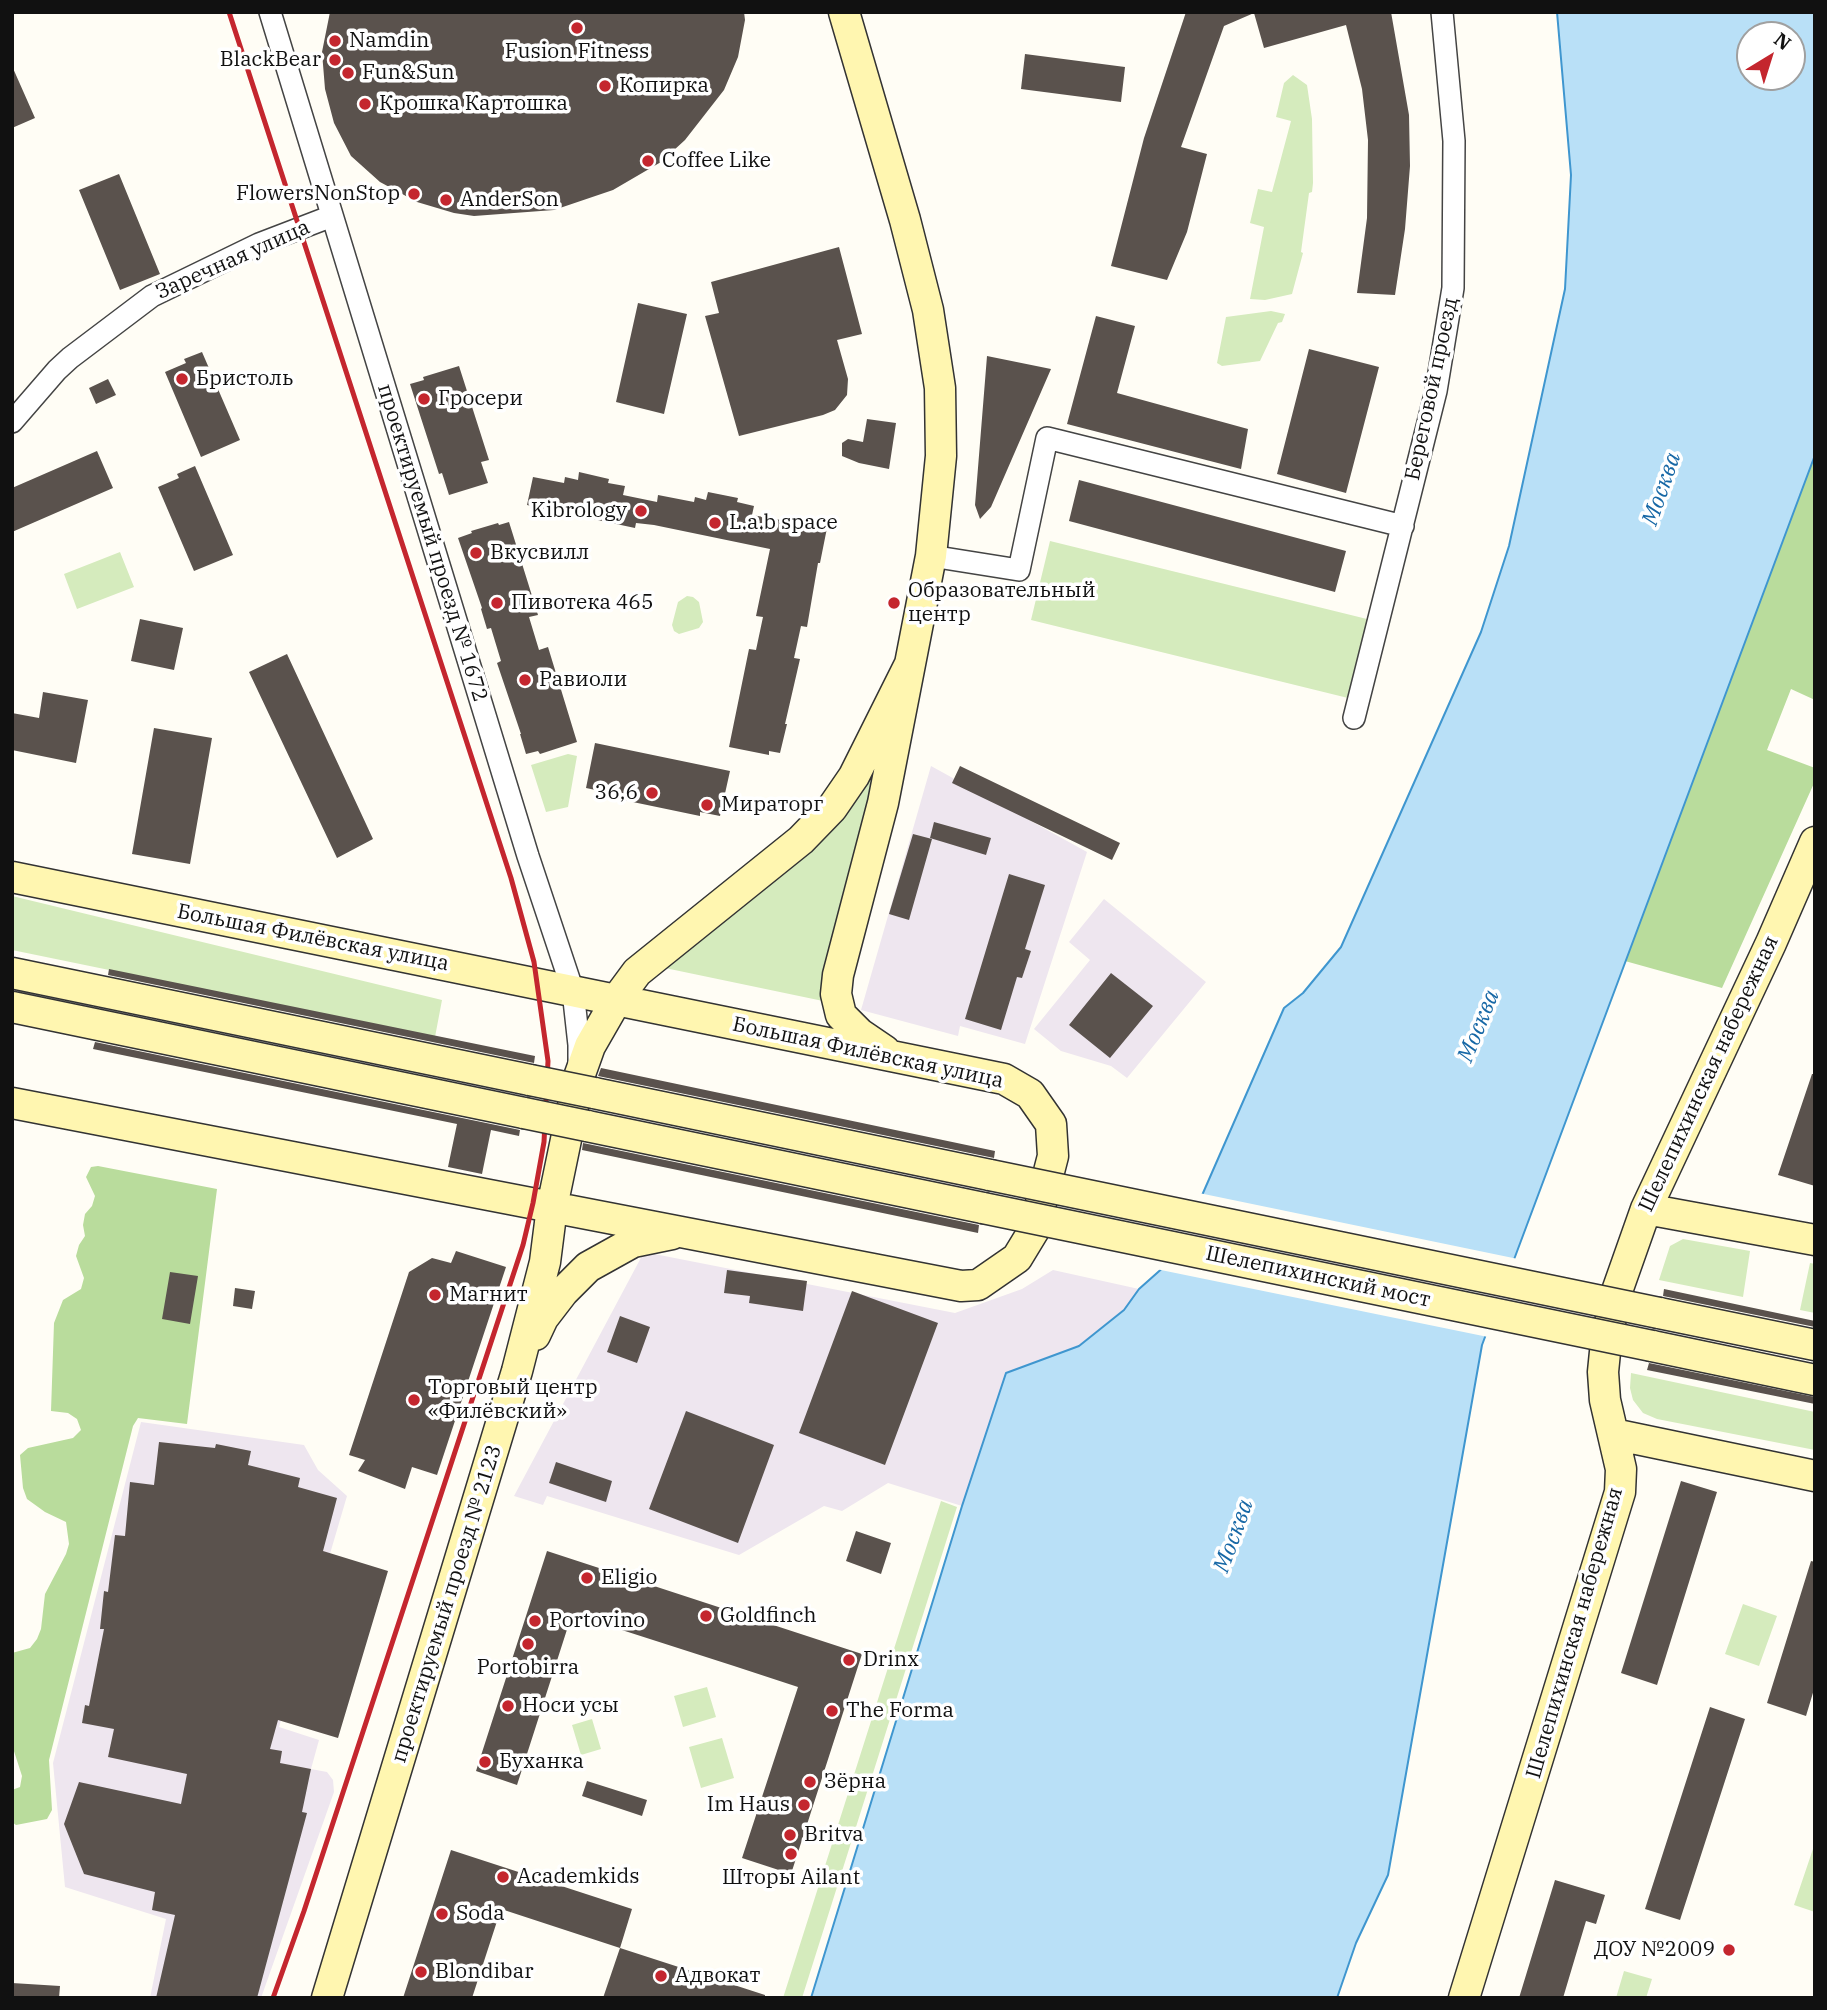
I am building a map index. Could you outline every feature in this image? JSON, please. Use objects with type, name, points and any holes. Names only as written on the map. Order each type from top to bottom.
[{"type":"street","name":"проектируемый проезд № 1672","points":[[270,12],[528,856],[573,991],[586,1085]]},
{"type":"street","points":[[844,12],[905,220],[928,310],[940,388],[941,456],[931,556],[883,803],[838,975],[836,994],[841,1015],[860,1034],[895,1056]]},
{"type":"street","name":"Береговой проезд","points":[[1354,718],[1436,391],[1454,288],[1454,141],[1442,12]]},
{"type":"street","name":"Заречная улица","points":[[12,422],[70,358],[152,296],[259,244],[332,216]]},
{"type":"street","points":[[931,556],[1019,570],[1047,438],[1403,526]]},
{"type":"street","name":"проектируемый проезд № 2123","points":[[327,1998],[517,1371],[545,1262],[552,1207],[586,1085],[590,1046],[617,999],[637,972],[802,840],[832,808],[854,776],[909,666]]},
{"type":"street","name":"Шелепихинская набережная","points":[[1464,1998],[1620,1492],[1621,1469],[1605,1401],[1603,1372],[1616,1294],[1646,1209],[1771,943],[1815,842]]},
{"type":"street","name":"Большая Филёвская улица","points":[[12,877],[1004,1079],[1030,1094],[1051,1124],[1053,1156],[1034,1230],[1017,1258],[978,1285],[961,1286],[12,1103]]},
{"type":"street","name":"Шелепихинский мост","points":[[12,973],[530,1080],[586,1085],[990,1175],[1815,1345]]},
{"type":"street","name":"Шелепихинский мост","points":[[12,1007],[1815,1380]]},
{"type":"street","points":[[1646,1209],[1815,1240]]},
{"type":"street","points":[[517,1371],[543,1318],[563,1292],[588,1267],[633,1242],[660,1235],[686,1233]]},
{"type":"street","points":[[1613,1434],[1815,1476]]},
{"type":"shaded area","points":[[931,766],[1087,852],[1025,1044],[960,1026],[958,1036],[861,1010]]},
{"type":"shaded area","points":[[1104,899],[1206,982],[1127,1078],[1111,1066],[1061,1051],[1034,1029],[1090,960],[1069,942]]},
{"type":"shaded area","points":[[644,1252],[955,1313],[1022,1289],[1053,1270],[1139,1289],[1124,1310],[1079,1346],[1006,1374],[962,1506],[888,1483],[842,1511],[824,1506],[739,1555],[547,1496],[543,1505],[514,1496]]},
{"type":"shaded area","points":[[141,1422],[304,1445],[318,1470],[347,1496],[279,1727],[319,1740],[311,1769],[327,1772],[333,1780],[334,1792],[261,1998],[150,1998],[166,1919],[65,1887],[53,1763]]},
{"type":"green space","points":[[1293,75],[1307,85],[1312,119],[1313,183],[1312,192],[1309,193],[1303,253],[1292,294],[1265,300],[1250,299],[1264,227],[1250,223],[1258,189],[1272,192],[1291,121],[1276,117],[1284,83]]},
{"type":"green space","points":[[1271,311],[1285,314],[1260,361],[1222,366],[1217,363],[1226,317]]},
{"type":"green space","points":[[1815,455],[1815,700],[1791,689],[1767,750],[1815,768],[1815,781],[1722,988],[1625,961]]},
{"type":"green space","points":[[1050,541],[1367,619],[1348,698],[1031,620]]},
{"type":"green space","points":[[120,552],[134,587],[77,609],[64,574]]},
{"type":"green space","points":[[687,596],[699,602],[703,622],[699,628],[679,634],[674,631],[672,625],[678,602]]},
{"type":"green space","points":[[568,754],[577,756],[568,807],[546,812],[531,765]]},
{"type":"green space","points":[[879,762],[823,1001],[665,968],[802,857],[858,794]]},
{"type":"green space","points":[[12,896],[442,1000],[435,1037],[12,950]]},
{"type":"green space","points":[[98,1166],[217,1189],[187,1424],[138,1418],[133,1426],[49,1760],[52,1810],[47,1819],[16,1825],[12,1822],[12,1790],[20,1787],[22,1776],[12,1745],[12,1653],[30,1648],[37,1639],[41,1629],[45,1594],[69,1544],[66,1522],[27,1499],[23,1488],[20,1455],[28,1448],[73,1438],[81,1430],[77,1419],[68,1413],[51,1411],[54,1323],[63,1300],[81,1289],[84,1278],[76,1256],[85,1236],[85,1214],[92,1206],[95,1196],[86,1177],[91,1167]]},
{"type":"green space","points":[[1683,1239],[1750,1251],[1743,1297],[1659,1280],[1670,1246]]},
{"type":"green space","points":[[1810,1263],[1815,1264],[1815,1313],[1800,1310]]},
{"type":"green space","points":[[1631,1373],[1815,1412],[1815,1450],[1657,1419],[1643,1413],[1633,1400],[1630,1388]]},
{"type":"green space","points":[[941,1501],[957,1507],[802,1998],[783,1998]]},
{"type":"green space","points":[[1743,1604],[1777,1616],[1759,1666],[1725,1654]]},
{"type":"green space","points":[[707,1687],[716,1717],[683,1727],[674,1696]]},
{"type":"green space","points":[[592,1719],[601,1749],[581,1755],[572,1725]]},
{"type":"green space","points":[[722,1738],[734,1778],[701,1788],[689,1747]]},
{"type":"green space","points":[[1815,1847],[1815,1912],[1794,1905]]},
{"type":"green space","points":[[1624,1971],[1652,1979],[1646,1998],[1616,1998]]},
{"type":"water","name":"Москва","points":[[1557,12],[1815,12],[1815,455],[1482,1345],[1388,1875],[1356,1943],[1337,1998],[811,1998],[962,1506],[1006,1373],[1079,1346],[1124,1310],[1139,1289],[1175,1257],[1284,1008],[1303,993],[1341,947],[1481,632],[1509,546],[1565,289],[1571,175]]},
{"type":"pier","points":[[1199,1193],[1518,1259],[1488,1337],[1156,1269],[1172,1255]]},
{"type":"building","points":[[330,12],[744,12],[745,20],[738,57],[724,90],[685,140],[661,162],[613,190],[554,210],[474,216],[417,202],[380,182],[351,156],[334,123],[325,89],[322,52]]},
{"type":"building","points":[[1186,12],[1391,12],[1409,115],[1410,166],[1405,229],[1395,295],[1357,293],[1367,218],[1368,140],[1362,89],[1346,25],[1264,48],[1254,13],[1224,26],[1181,147],[1207,154],[1187,232],[1167,280],[1111,266],[1144,138]]},
{"type":"building","points":[[1025,54],[1125,67],[1121,102],[1021,89]]},
{"type":"building","points":[[12,66],[35,118],[12,128]]},
{"type":"building","points":[[119,174],[160,274],[120,290],[79,190]]},
{"type":"building","points":[[839,247],[862,334],[837,340],[848,379],[847,395],[835,410],[823,415],[739,436],[705,316],[719,313],[711,282]]},
{"type":"building","points":[[638,303],[687,314],[664,414],[616,402]]},
{"type":"building","points":[[1096,316],[1135,326],[1117,393],[1248,429],[1241,469],[1067,424]]},
{"type":"building","points":[[1309,349],[1379,367],[1346,493],[1277,474]]},
{"type":"building","points":[[202,352],[240,440],[201,457],[165,372],[186,363],[184,359]]},
{"type":"building","points":[[987,356],[1051,369],[991,507],[980,519],[975,505]]},
{"type":"building","points":[[459,366],[489,460],[481,462],[488,483],[449,495],[442,473],[439,474],[410,384]]},
{"type":"building","points":[[108,379],[116,395],[96,404],[89,388]]},
{"type":"building","points":[[867,419],[896,423],[889,469],[859,463],[842,456],[842,443],[848,439],[863,442]]},
{"type":"building","points":[[97,451],[113,488],[12,532],[12,488]]},
{"type":"building","points":[[195,466],[233,555],[194,571],[158,487],[179,478],[177,474]]},
{"type":"building","points":[[579,472],[625,486],[623,495],[657,502],[658,495],[694,502],[695,497],[706,500],[708,492],[738,498],[737,502],[754,506],[752,515],[827,528],[807,627],[801,626],[794,658],[800,659],[780,753],[769,751],[769,755],[729,747],[749,649],[756,650],[763,617],[756,616],[770,549],[654,525],[636,523],[635,528],[527,505],[533,477],[564,483],[565,477],[578,480]]},
{"type":"building","points":[[1079,480],[1346,551],[1335,592],[1069,521]]},
{"type":"building","points":[[509,522],[538,615],[529,617],[539,650],[548,647],[577,742],[540,754],[538,751],[526,754],[497,663],[501,661],[491,628],[487,629],[458,538],[472,533],[471,531]]},
{"type":"building","points":[[140,619],[183,628],[174,670],[131,661]]},
{"type":"building","points":[[287,654],[373,839],[337,858],[249,672]]},
{"type":"building","points":[[43,692],[88,700],[76,763],[12,750],[12,713],[39,718]]},
{"type":"building","points":[[154,728],[212,738],[190,864],[132,854]]},
{"type":"building","points":[[595,743],[730,771],[720,816],[700,812],[700,816],[604,796],[605,792],[586,788]]},
{"type":"building","points":[[960,766],[1120,843],[1112,860],[952,783]]},
{"type":"building","points":[[934,822],[991,838],[986,855],[930,838]]},
{"type":"building","points":[[913,834],[932,839],[909,920],[889,914]]},
{"type":"building","points":[[1009,874],[1045,885],[1025,949],[1031,951],[1022,978],[1017,977],[1001,1030],[965,1019]]},
{"type":"building","points":[[109,969],[535,1056],[534,1063],[108,975]]},
{"type":"building","points":[[1111,973],[1153,1006],[1110,1058],[1069,1025]]},
{"type":"building","points":[[95,1042],[520,1130],[519,1136],[491,1130],[482,1174],[448,1167],[457,1124],[93,1049]]},
{"type":"building","points":[[601,1068],[995,1151],[994,1158],[598,1076]]},
{"type":"building","points":[[1812,1074],[1815,1074],[1815,1186],[1778,1175]]},
{"type":"building","points":[[583,1143],[979,1225],[978,1233],[582,1150]]},
{"type":"building","name":"Торговый центр «Филёвский»","points":[[456,1251],[506,1267],[437,1475],[412,1467],[405,1489],[358,1471],[365,1460],[349,1455],[409,1272],[432,1258],[451,1263]]},
{"type":"building","points":[[727,1270],[807,1281],[803,1311],[749,1303],[750,1296],[724,1293]]},
{"type":"building","points":[[170,1272],[198,1276],[190,1324],[162,1319]]},
{"type":"building","points":[[235,1288],[255,1291],[252,1309],[233,1306]]},
{"type":"building","points":[[1664,1289],[1815,1321],[1815,1327],[1663,1296]]},
{"type":"building","points":[[852,1291],[938,1323],[885,1465],[799,1433]]},
{"type":"building","points":[[620,1316],[650,1327],[637,1363],[607,1352]]},
{"type":"building","points":[[1649,1363],[1815,1397],[1815,1404],[1647,1370]]},
{"type":"building","points":[[686,1411],[774,1445],[738,1543],[649,1509]]},
{"type":"building","points":[[159,1442],[215,1448],[216,1444],[251,1451],[248,1465],[300,1478],[298,1487],[337,1498],[323,1551],[388,1571],[338,1738],[278,1720],[270,1749],[282,1751],[280,1763],[311,1769],[302,1812],[307,1813],[257,1998],[156,1998],[175,1915],[152,1910],[155,1892],[84,1874],[64,1824],[79,1782],[181,1804],[187,1774],[108,1757],[114,1729],[82,1723],[85,1705],[89,1706],[104,1629],[100,1629],[104,1591],[108,1592],[115,1535],[125,1536],[130,1482],[154,1485]]},
{"type":"building","points":[[556,1462],[612,1481],[606,1502],[549,1483]]},
{"type":"building","points":[[1681,1481],[1717,1492],[1657,1685],[1621,1673]]},
{"type":"building","points":[[856,1531],[891,1543],[881,1574],[846,1561]]},
{"type":"building","points":[[547,1551],[862,1654],[791,1874],[742,1858],[798,1687],[734,1666],[572,1614],[517,1785],[476,1771]]},
{"type":"building","points":[[1811,1561],[1815,1562],[1815,1686],[1806,1716],[1767,1703]]},
{"type":"building","points":[[1710,1707],[1745,1719],[1680,1920],[1645,1909]]},
{"type":"building","points":[[587,1781],[647,1800],[642,1816],[582,1796]]},
{"type":"building","points":[[451,1850],[632,1909],[620,1948],[501,1909],[472,1998],[403,1998]]},
{"type":"building","points":[[1555,1880],[1605,1895],[1596,1924],[1586,1921],[1563,1998],[1519,1998]]},
{"type":"building","points":[[620,1948],[765,1995],[765,1998],[603,1998]]},
{"type":"building","points":[[12,1983],[60,1986],[59,1998],[12,1998]]},
{"type":"railway","points":[[229,12],[511,878],[534,962],[548,1061],[544,1142],[523,1245],[273,1998]]},
{"type":"place","name":"Fusion Fitness","points":[[577,28]]},
{"type":"place","name":"Namdin","points":[[335,41]]},
{"type":"place","name":"BlackBear","points":[[335,60]]},
{"type":"place","name":"Fun&Sun","points":[[348,73]]},
{"type":"place","name":"Копирка","points":[[605,86]]},
{"type":"place","name":"Крошка Картошка","points":[[365,104]]},
{"type":"place","name":"Coffee Like","points":[[648,161]]},
{"type":"place","name":"FlowersNonStop","points":[[414,194]]},
{"type":"place","name":"AnderSon","points":[[446,200]]},
{"type":"place","name":"Бристоль","points":[[182,379]]},
{"type":"place","name":"Гросери","points":[[424,399]]},
{"type":"place","name":"Kibrology","points":[[641,511]]},
{"type":"place","name":"L.a.b space","points":[[715,523]]},
{"type":"place","name":"Вкусвилл","points":[[476,553]]},
{"type":"place","name":"Пивотека 465","points":[[497,603]]},
{"type":"place","name":"Образовательный центр","points":[[894,603]]},
{"type":"place","name":"Равиоли","points":[[525,680]]},
{"type":"place","name":"36,6","points":[[652,793]]},
{"type":"place","name":"Мираторг","points":[[707,805]]},
{"type":"place","name":"Магнит","points":[[435,1295]]},
{"type":"place","name":"Торговый центр «Филёвский»","points":[[414,1400]]},
{"type":"place","name":"Eligio","points":[[587,1578]]},
{"type":"place","name":"Goldfinch","points":[[706,1616]]},
{"type":"place","name":"Portovino","points":[[535,1621]]},
{"type":"place","name":"Portobirra","points":[[528,1644]]},
{"type":"place","name":"Drinx","points":[[849,1660]]},
{"type":"place","name":"Носи усы","points":[[508,1706]]},
{"type":"place","name":"The Forma","points":[[832,1711]]},
{"type":"place","name":"Буханка","points":[[485,1762]]},
{"type":"place","name":"Зёрна","points":[[810,1782]]},
{"type":"place","name":"Im Haus","points":[[804,1805]]},
{"type":"place","name":"Britva","points":[[790,1835]]},
{"type":"place","name":"Шторы Ailant","points":[[791,1854]]},
{"type":"place","name":"Academkids","points":[[503,1877]]},
{"type":"place","name":"Soda","points":[[442,1914]]},
{"type":"place","name":"ДОУ №2009","points":[[1729,1950]]},
{"type":"place","name":"Blondibar","points":[[421,1972]]},
{"type":"place","name":"Адвокат","points":[[661,1976]]}]
